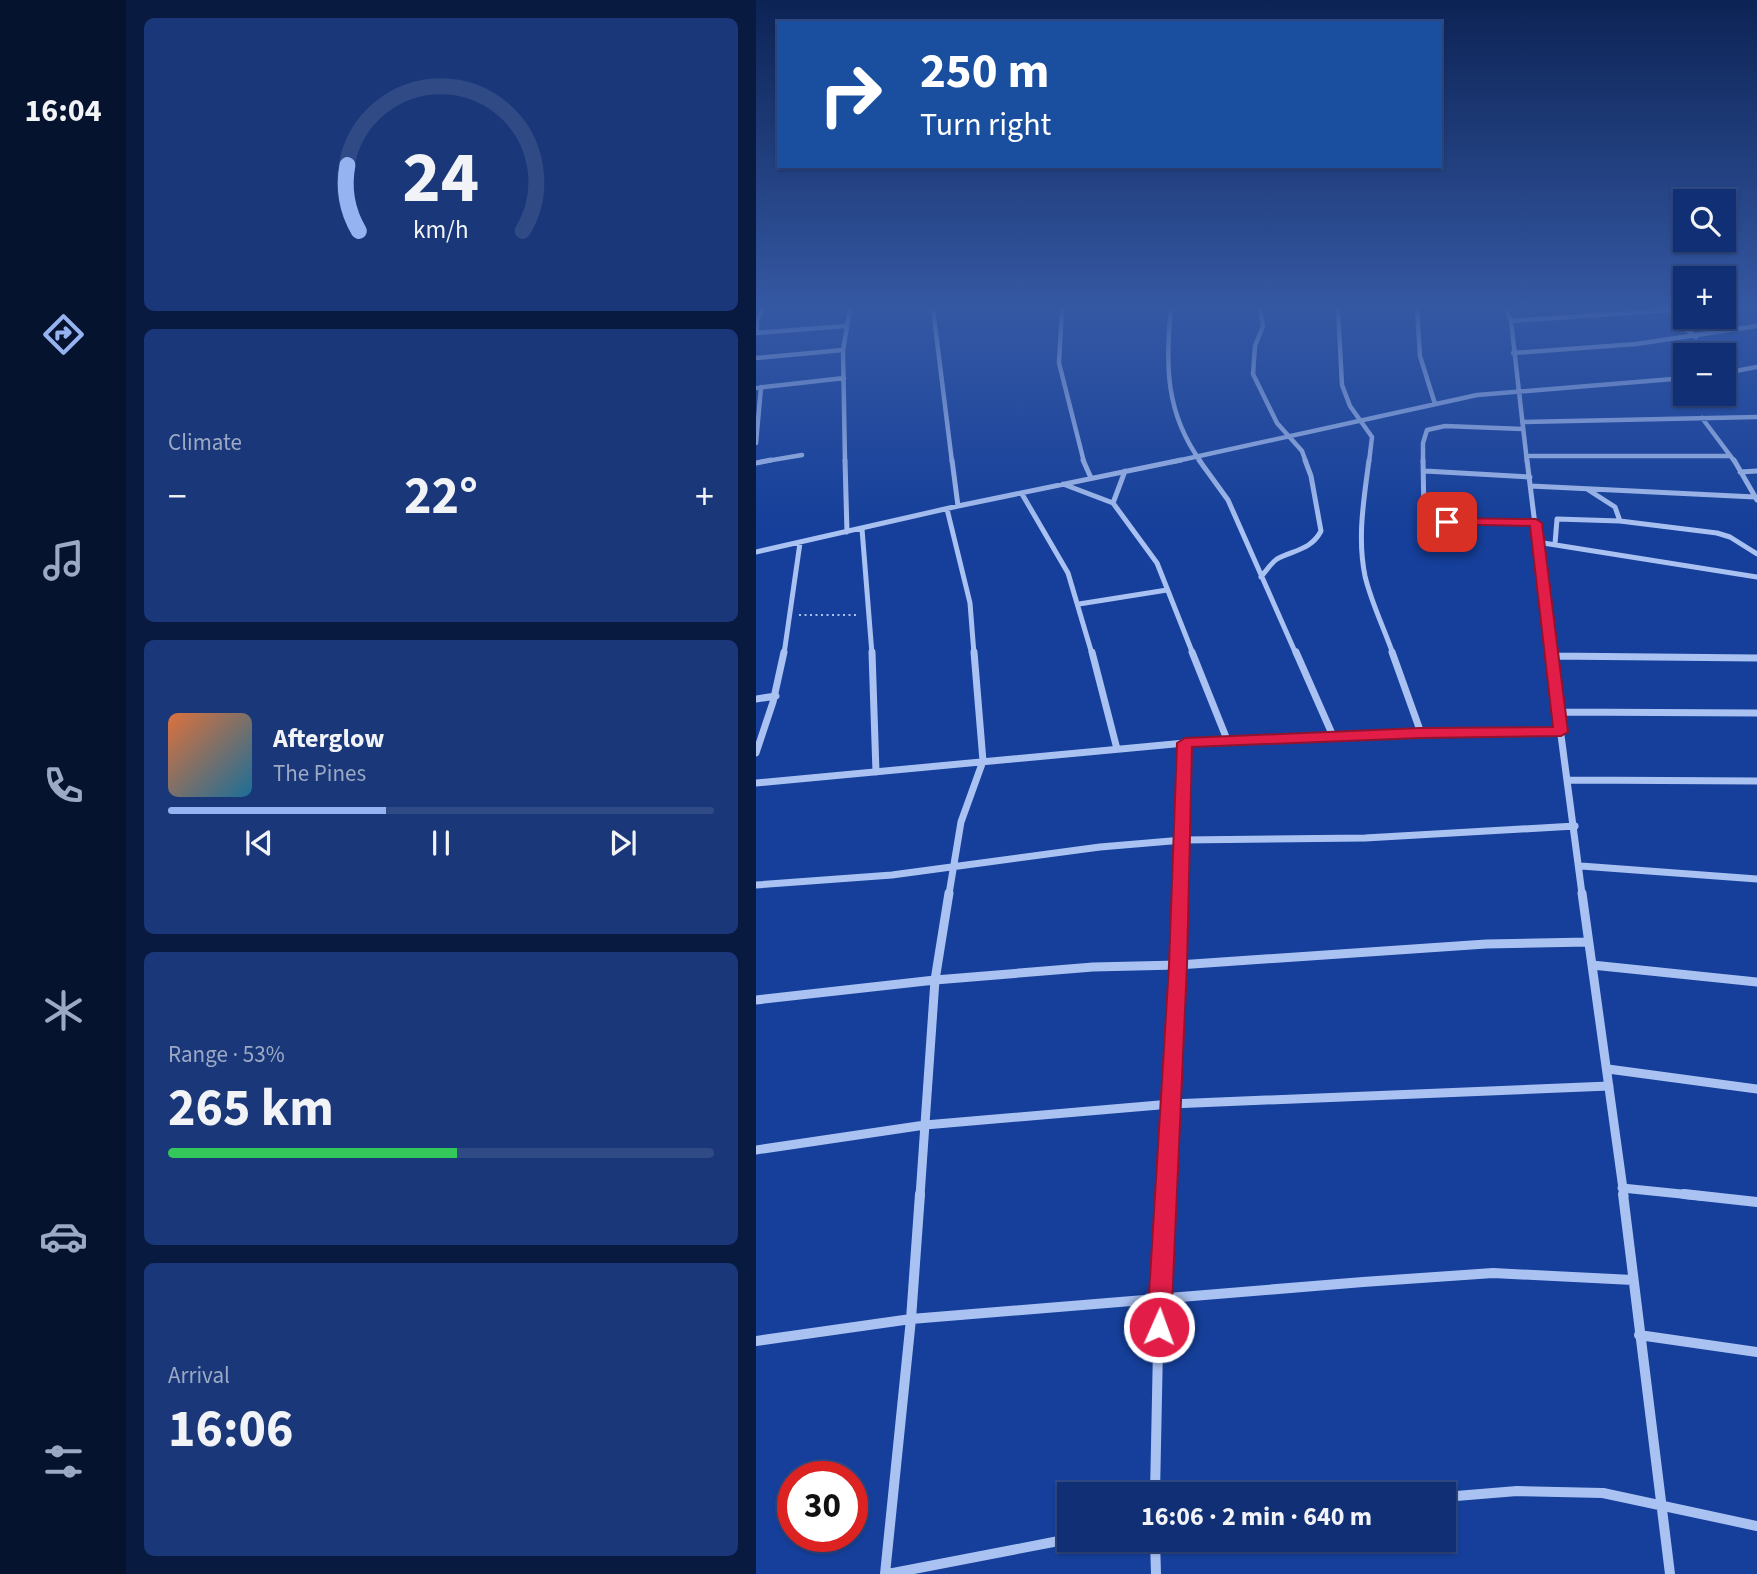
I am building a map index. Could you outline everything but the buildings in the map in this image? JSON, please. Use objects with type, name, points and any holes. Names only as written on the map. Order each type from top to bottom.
[{"type":"street","points":[[756,443],[758,388],[806,382]]},
{"type":"street","points":[[844,382],[847,532]]},
{"type":"street","points":[[942,382],[958,506]]},
{"type":"street","points":[[1064,382],[1081,456],[1091,478]]},
{"type":"street","points":[[1169,382],[1172,403],[1180,428],[1196,456],[1228,500],[1333,736]]},
{"type":"street","points":[[1257,382],[1268,409],[1302,451],[1311,476],[1321,531],[1317,539],[1301,551],[1275,560],[1261,577]]},
{"type":"street","points":[[1343,382],[1349,405],[1362,419],[1372,437],[1360,534],[1361,557],[1366,579],[1420,733]]},
{"type":"street","points":[[1428,382],[1435,404]]},
{"type":"street","points":[[1516,382],[1536,523],[1557,712],[1569,780],[1588,942],[1608,1069],[1670,1574]]},
{"type":"street","points":[[756,552],[958,506],[1290,438],[1362,419],[1477,395],[1627,382]]},
{"type":"street","points":[[1536,523],[1447,522],[1428,518],[1423,510],[1423,443],[1426,432],[1453,426],[1757,417]]},
{"type":"street","points":[[1702,418],[1730,456],[1756,499]]},
{"type":"street","points":[[756,463],[802,455]]},
{"type":"street","points":[[1527,456],[1730,456]]},
{"type":"street","points":[[1113,503],[1125,471]]},
{"type":"street","points":[[1425,471],[1584,488],[1756,499]]},
{"type":"street","points":[[1740,472],[1757,471]]},
{"type":"street","points":[[1063,484],[1113,503],[1150,550],[1228,742]]},
{"type":"street","points":[[1584,488],[1615,508],[1620,521]]},
{"type":"street","points":[[1022,494],[1068,573],[1079,604],[1117,750]]},
{"type":"street","points":[[947,509],[970,603],[983,761],[961,822],[934,979],[911,1319],[887,1574],[1057,1541]]},
{"type":"street","points":[[1555,544],[1557,519],[1620,521],[1717,533],[1730,537],[1757,554]]},
{"type":"street","points":[[862,529],[876,772]]},
{"type":"street","points":[[1537,542],[1757,577]]},
{"type":"street","points":[[756,752],[776,696],[800,543]]},
{"type":"street","points":[[1079,604],[1167,590]]},
{"type":"street","points":[[1551,656],[1757,659]]},
{"type":"street","points":[[756,699],[776,696]]},
{"type":"street","points":[[1557,712],[1757,713]]},
{"type":"street","points":[[756,783],[1185,743],[1420,733],[1561,732]]},
{"type":"street","points":[[1156,1482],[1159,1299],[1178,965],[1185,743]]},
{"type":"street","points":[[1569,780],[1757,780]]},
{"type":"street","points":[[756,885],[856,879],[1100,847],[1182,840],[1365,838],[1575,825]]},
{"type":"street","points":[[1581,866],[1757,879]]},
{"type":"street","points":[[756,1000],[934,979],[1093,967],[1178,965],[1486,944],[1588,942]]},
{"type":"street","points":[[1592,965],[1757,982]]},
{"type":"street","points":[[1608,1069],[1757,1089]]},
{"type":"street","points":[[756,1150],[925,1125],[1171,1104],[1609,1086]]},
{"type":"street","points":[[1622,1188],[1757,1202]]},
{"type":"street","points":[[756,1341],[911,1319],[1493,1273],[1633,1280]]},
{"type":"street","points":[[1639,1335],[1757,1352]]},
{"type":"street","points":[[1456,1496],[1517,1491],[1603,1493],[1757,1526]]},
{"type":"street","points":[[1155,1552],[1156,1574]]},
{"type":"path","points":[[789,615],[869,614]]},
{"type":"route","points":[[1159,1327],[1178,965],[1185,743],[1420,733],[1561,732],[1536,523],[1447,522]]}]
